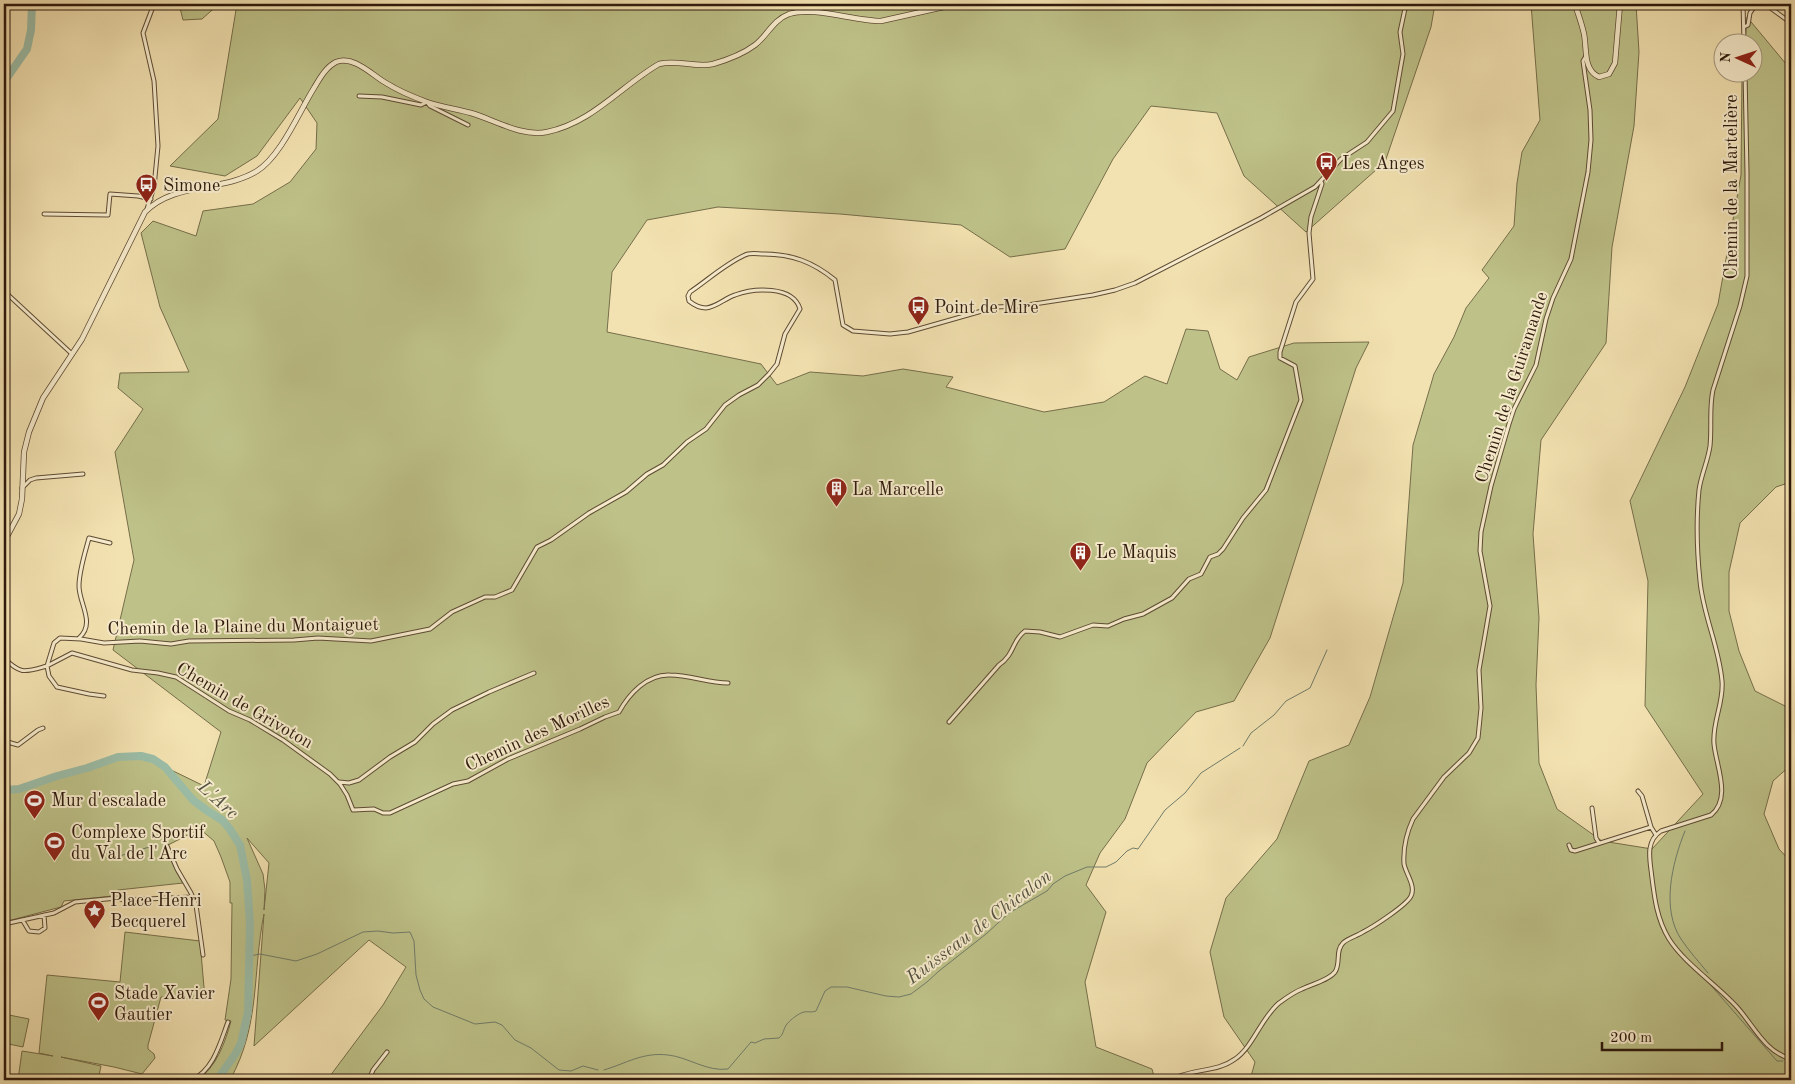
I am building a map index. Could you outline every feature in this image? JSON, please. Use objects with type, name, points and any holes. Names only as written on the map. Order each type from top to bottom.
[{"type":"street","points":[[4,542],[19,514],[24,452],[47,391],[87,329],[151,199],[158,160],[158,114],[154,81],[142,33],[154,4]]},
{"type":"street","points":[[145,212],[156,202],[170,196],[243,178],[259,169],[273,156],[280,146],[322,75],[339,61],[354,62],[402,92],[427,102],[470,113],[526,132],[546,132],[567,126],[592,113],[660,64],[668,62],[705,65],[740,54],[756,45],[777,21],[791,14],[810,12],[869,21],[881,21],[956,4]]},
{"type":"street","name":"Chemin de la Plaine du Montaiguet","points":[[47,666],[54,643],[60,638],[78,638],[104,643],[140,641],[171,644],[189,641],[318,638],[371,641],[430,629],[452,612],[485,597],[505,594],[512,590],[537,547],[551,540],[589,512],[626,492],[647,474],[663,465],[687,442],[706,429],[725,406],[739,395],[758,385],[777,364],[785,334],[800,309],[798,302],[792,296],[781,291],[766,290],[738,293],[706,308],[696,306],[688,301],[690,292],[727,265],[747,254],[775,254],[798,258],[824,271],[835,280],[843,325],[853,331],[890,334],[908,332],[996,308],[1021,306],[1115,290],[1135,283],[1261,218],[1315,187],[1341,159],[1366,142],[1393,111],[1403,54],[1400,32],[1406,4]]},
{"type":"street","points":[[1574,4],[1584,34],[1588,66],[1594,75],[1599,77],[1609,74],[1616,63],[1620,4]]},
{"type":"street","points":[[1743,4],[1745,32]]},
{"type":"street","points":[[1745,27],[1748,26],[1750,13],[1756,4]]},
{"type":"street","points":[[1765,4],[1791,23]]},
{"type":"street","name":"Chemin de la Guiramande","points":[[1171,1080],[1181,1075],[1221,1067],[1238,1058],[1266,1016],[1278,1004],[1300,989],[1330,976],[1338,967],[1339,951],[1343,944],[1370,928],[1409,900],[1412,893],[1411,882],[1404,865],[1404,852],[1409,827],[1418,811],[1444,777],[1469,753],[1478,738],[1481,708],[1479,670],[1490,606],[1480,552],[1481,532],[1491,486],[1509,424],[1514,409],[1536,365],[1546,318],[1571,259],[1588,172],[1590,152],[1591,119],[1583,60],[1586,56]]},
{"type":"street","points":[[1586,81],[1594,75]]},
{"type":"street","name":"Chemin de la Martelière","points":[[1656,835],[1661,831],[1711,815],[1716,811],[1721,801],[1722,788],[1713,734],[1721,699],[1722,685],[1715,643],[1702,594],[1698,552],[1698,506],[1700,488],[1710,446],[1713,390],[1740,306],[1747,276],[1745,82]]},
{"type":"street","points":[[359,96],[382,97],[421,105],[427,102]]},
{"type":"street","points":[[427,102],[430,106],[468,125]]},
{"type":"street","points":[[949,722],[994,671],[1008,659],[1019,637],[1025,631],[1040,632],[1060,637],[1065,636],[1093,626],[1108,626],[1143,614],[1172,598],[1189,579],[1201,574],[1210,556],[1218,554],[1224,549],[1243,518],[1262,496],[1301,400],[1295,366],[1280,358],[1280,352],[1296,302],[1313,280],[1309,233],[1311,217],[1322,184],[1321,181]]},
{"type":"street","points":[[44,214],[108,215],[110,194],[151,199]]},
{"type":"street","points":[[4,291],[72,355]]},
{"type":"street","points":[[22,488],[30,480],[36,478],[82,474]]},
{"type":"street","points":[[78,638],[84,634],[88,619],[79,586],[88,538],[110,543]]},
{"type":"street","name":"Chemin de Grivoton","points":[[47,666],[72,653],[132,670],[158,672],[176,677],[229,711],[250,720],[283,740],[330,774],[347,795],[352,808]]},
{"type":"street","points":[[4,658],[17,670],[27,671],[47,666],[49,676],[57,687],[104,696]]},
{"type":"street","points":[[338,782],[349,783],[359,780],[390,757],[415,742],[433,724],[452,710],[534,673]]},
{"type":"street","name":"Chemin des Morilles","points":[[352,808],[356,811],[374,809],[390,814],[406,804],[439,792],[447,786],[468,781],[508,759],[580,729],[598,719],[619,712],[630,694],[646,682],[656,678],[671,675],[728,683]]},
{"type":"street","points":[[4,741],[18,744],[43,728]]},
{"type":"street","points":[[1638,791],[1642,796],[1651,827],[1656,835],[1652,840],[1649,856],[1654,894],[1658,915],[1670,940],[1678,951],[1734,1004],[1771,1049],[1791,1059]]},
{"type":"street","points":[[1592,808],[1595,832],[1599,843]]},
{"type":"street","points":[[1568,845],[1571,850],[1575,851],[1651,827]]},
{"type":"street","points":[[167,846],[180,876],[193,897],[198,911],[203,955]]},
{"type":"street","points":[[4,924],[44,916],[79,902],[117,898],[123,900],[193,897]]},
{"type":"street","points":[[20,920],[23,921],[30,932],[36,933],[45,928],[44,916]]},
{"type":"street","points":[[192,1080],[199,1077],[213,1060],[228,1022]]},
{"type":"street","points":[[369,1080],[373,1070],[387,1052]]},
{"type":"green space","points":[[179,4],[219,4],[202,19],[183,20]]},
{"type":"green space","points":[[237,4],[1435,4],[1431,27],[1385,162],[1306,232],[1244,176],[1217,113],[1151,106],[1113,159],[1065,249],[1010,257],[961,225],[840,214],[718,207],[647,220],[612,272],[607,332],[761,364],[777,385],[810,372],[863,376],[903,369],[953,377],[946,387],[1044,412],[1104,402],[1145,376],[1167,384],[1186,329],[1208,331],[1220,369],[1237,380],[1249,357],[1294,343],[1369,342],[1356,368],[1270,638],[1234,701],[1196,712],[1147,763],[1125,819],[1100,853],[1086,885],[1106,912],[1085,982],[1096,1047],[1152,1069],[1155,1080],[327,1080],[383,1005],[406,967],[369,940],[254,1046],[264,914],[251,1018],[247,1039],[240,1059],[230,1080],[197,1080],[215,1062],[223,1046],[231,1021],[225,1020],[231,979],[232,903],[230,903],[230,882],[214,841],[200,829],[166,846],[183,883],[118,890],[113,896],[64,901],[61,907],[4,922],[4,790],[19,789],[114,758],[130,755],[153,759],[204,786],[221,732],[113,650],[134,560],[115,452],[143,409],[118,388],[120,373],[189,372],[160,307],[141,233],[153,221],[196,236],[203,211],[253,204],[290,182],[316,149],[317,123],[300,98],[257,156],[225,176],[170,166],[218,119]],"holes":[[[247,838],[269,863],[264,910],[265,890],[263,874]]]},
{"type":"green space","points":[[1531,4],[1636,4],[1639,52],[1634,126],[1612,247],[1606,343],[1541,440],[1533,534],[1539,618],[1536,685],[1539,763],[1557,809],[1602,841],[1652,849],[1703,794],[1645,706],[1648,581],[1630,501],[1685,387],[1718,304],[1741,175],[1742,82],[1762,82],[1762,35],[1791,70],[1791,482],[1776,487],[1740,523],[1729,572],[1729,611],[1739,651],[1755,691],[1789,708],[1791,712],[1791,765],[1773,781],[1764,814],[1779,849],[1791,862],[1791,1080],[1250,1080],[1255,1062],[1224,1017],[1210,952],[1226,898],[1277,839],[1309,761],[1349,745],[1370,697],[1403,583],[1413,445],[1434,374],[1454,337],[1466,308],[1489,278],[1482,270],[1514,226],[1517,183],[1522,152],[1540,120]]},
{"type":"green space","points":[[1747,17],[1759,32],[1746,32]]},
{"type":"green space","name":"Stade Xavier Gautier","points":[[125,932],[200,941],[205,999],[161,997],[148,1045],[148,1049],[154,1054],[155,1058],[142,1074],[61,1057],[101,1066],[98,1080],[18,1080],[22,1051],[53,1056],[39,1053],[47,975],[120,982]]},
{"type":"green space","points":[[4,1014],[29,1019],[23,1047],[4,1043]]},
{"type":"waterway","name":"L'Arc","points":[[4,82],[27,49],[31,30],[32,4]]},
{"type":"waterway","name":"Ruisseau de Chicalon","points":[[1243,746],[1251,733],[1274,715],[1286,701],[1310,688],[1327,650]]},
{"type":"waterway","name":"Ruisseau de Chicalon","points":[[604,1070],[635,1059],[659,1054],[675,1056],[713,1068],[728,1069],[751,1042],[755,1043],[764,1039],[779,1038],[787,1024],[795,1017],[804,1012],[816,1011],[825,991],[831,987],[847,987],[886,996],[899,997],[911,994],[986,934],[1009,913],[1047,891],[1053,884],[1065,876],[1087,867],[1106,867],[1116,862],[1127,851],[1133,848],[1138,849],[1165,810],[1185,793],[1201,773],[1240,748]]},
{"type":"waterway","name":"L'Arc","points":[[4,790],[19,789],[118,757],[141,756],[153,759],[165,767],[193,800],[222,820],[229,828],[240,845],[247,880],[250,923],[248,1012],[241,1043],[217,1080]]},
{"type":"waterway","points":[[1685,831],[1673,871],[1670,900],[1671,914],[1681,939],[1708,973]]},
{"type":"waterway","points":[[106,858],[113,858],[156,845]]},
{"type":"waterway","name":"Ruisseau de Chicalon","points":[[250,956],[260,954],[296,961],[317,954],[363,932],[410,932],[414,941],[416,975],[420,990],[424,999],[433,1007],[475,1024],[495,1022],[502,1025],[515,1040],[531,1048],[559,1070],[571,1071],[583,1066],[598,1070]]},
{"type":"waterway","points":[[1708,982],[1777,1061],[1783,1061]]},
{"type":"place","name":"Les Anges","points":[[1326,182]]},
{"type":"place","name":"Simone","points":[[147,204]]},
{"type":"place","name":"Point de Mire","points":[[918,326]]},
{"type":"place","name":"La Marcelle","points":[[836,508]]},
{"type":"place","name":"Le Maquis","points":[[1080,571]]},
{"type":"place","name":"Mur d'escalade","points":[[35,819]]},
{"type":"place","name":"Complexe Sportif du Val de l'Arc","points":[[55,861]]},
{"type":"place","name":"Place Henri Becquerel","points":[[94,929]]},
{"type":"place","name":"Stade Xavier Gautier","points":[[98,1022]]}]
